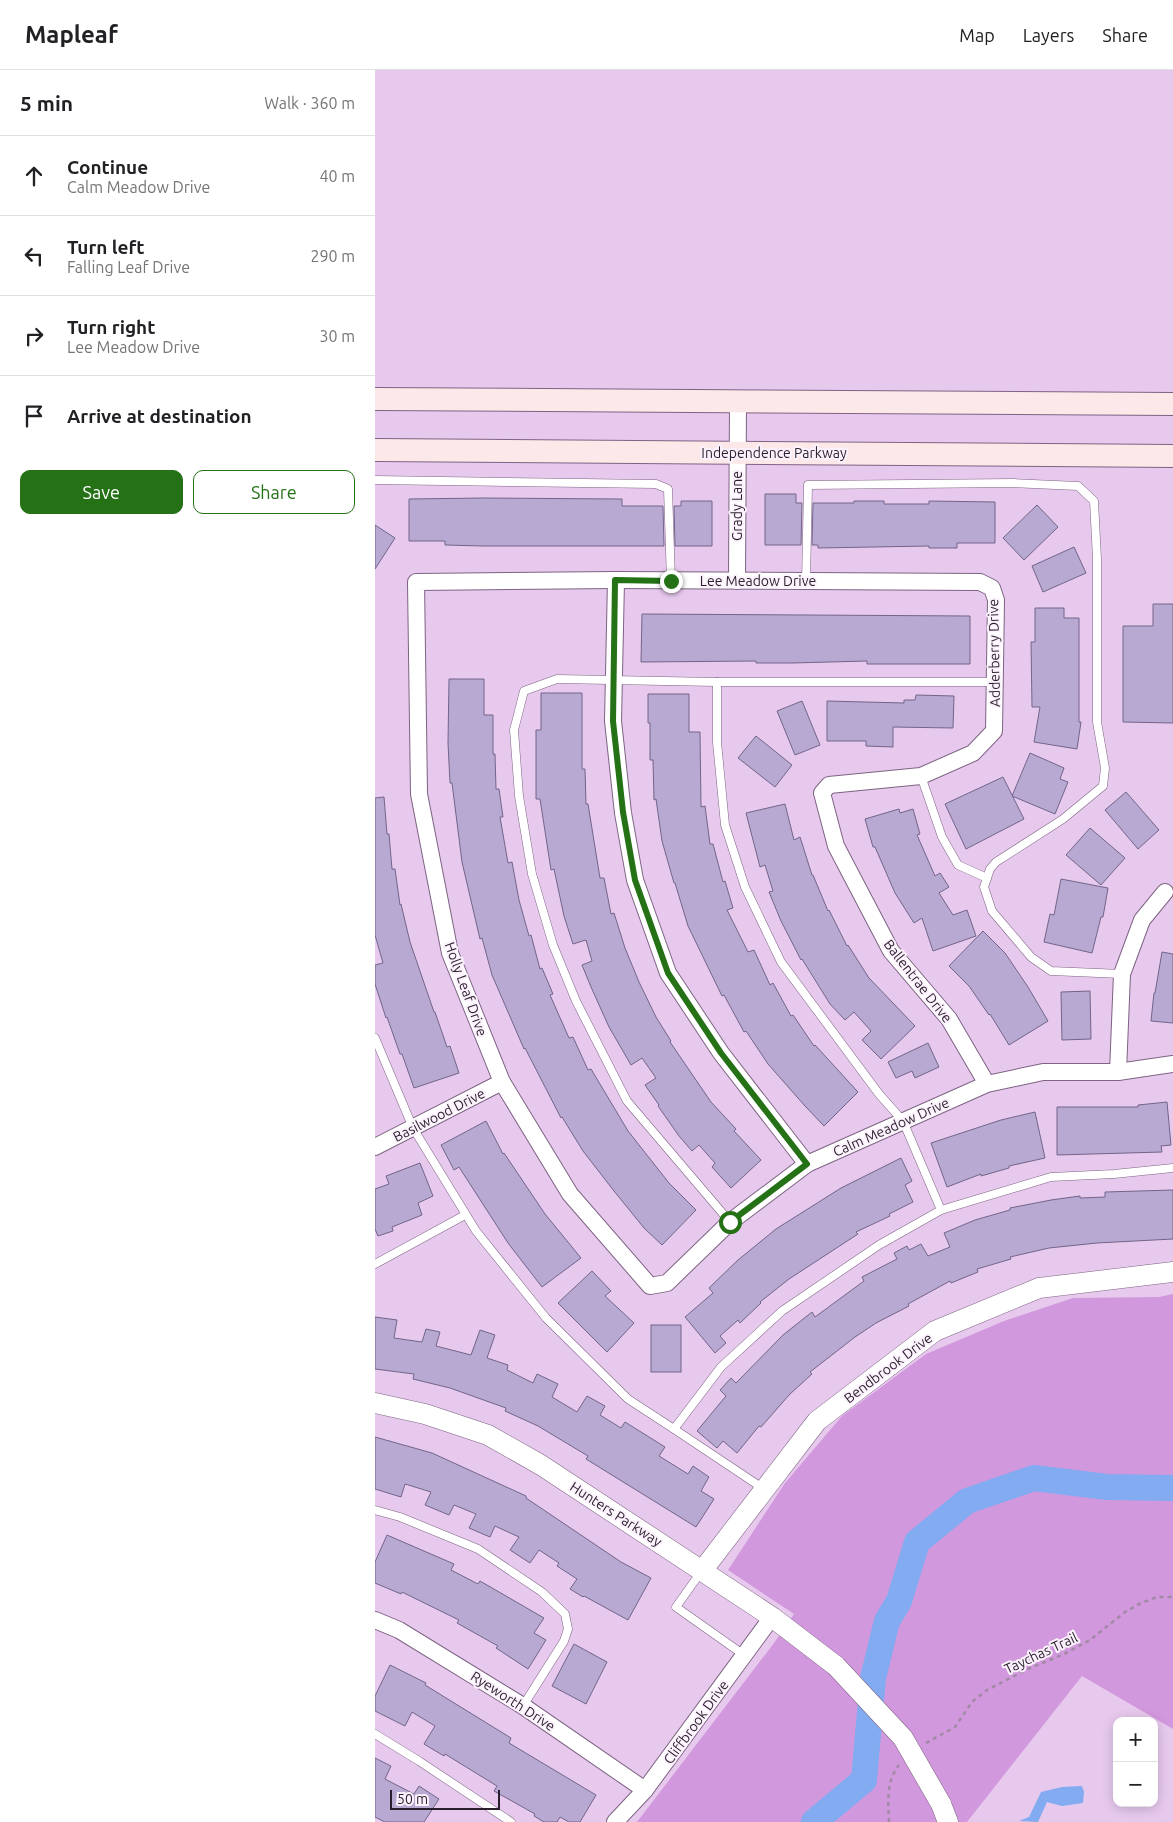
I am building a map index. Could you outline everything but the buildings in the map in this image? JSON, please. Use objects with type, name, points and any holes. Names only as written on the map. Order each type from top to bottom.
[{"type":"main road","points":[[375,400],[1173,404]]},
{"type":"main road","name":"Independence Parkway","points":[[375,450],[1173,456]]},
{"type":"street","name":"Grady Lane","points":[[737,581],[738,402]]},
{"type":"street","name":"Lee Meadow Drive","points":[[416,582],[615,580],[980,582]]},
{"type":"street","points":[[615,580],[613,721],[623,812],[635,880],[668,973],[721,1053],[807,1164]]},
{"type":"street","name":"Holly Leaf Drive","points":[[416,582],[419,794],[450,953],[502,1082],[570,1194],[649,1286]]},
{"type":"street","name":"Adderberry Drive","points":[[921,776],[973,753],[995,731],[996,600],[992,588],[980,582]]},
{"type":"street","name":"Ballentrae Drive","points":[[921,776],[829,785],[822,793],[836,846],[891,951],[949,1019],[987,1084]]},
{"type":"street","points":[[1118,1072],[1121,974],[1142,920],[1165,892]]},
{"type":"street","name":"Calm Meadow Drive","points":[[649,1286],[667,1283],[730,1222],[807,1164],[987,1084],[1043,1072],[1118,1072],[1173,1064]]},
{"type":"street","name":"Basilwood Drive","points":[[375,1147],[502,1082]]},
{"type":"street","name":"Bendbrook Drive","points":[[702,1571],[817,1422],[935,1331],[1039,1288],[1173,1272]]},
{"type":"street","name":"Hunters Parkway","points":[[375,1403],[425,1414],[488,1435],[541,1465],[772,1617],[836,1666],[903,1738],[945,1813]]},
{"type":"street","name":"Cliffbrook Drive","points":[[615,1822],[645,1790],[772,1617]]},
{"type":"street","name":"Ryeworth Drive","points":[[375,1620],[399,1630],[523,1706],[645,1790]]},
{"type":"lane","points":[[375,480],[656,484],[668,489],[671,581]]},
{"type":"lane","points":[[806,582],[807,486],[1013,483],[1079,486],[1094,501],[1097,559],[1097,722],[1105,768],[1103,786],[1063,819],[996,862],[990,869],[984,887],[992,911],[1031,957],[1051,971],[1121,974]]},
{"type":"lane","points":[[730,1222],[627,1101],[576,1001],[553,945],[532,874],[519,796],[514,730],[524,691],[557,679],[717,682],[995,682]]},
{"type":"lane","points":[[717,682],[717,742],[725,825],[745,887],[781,962],[879,1094],[903,1121],[941,1210]]},
{"type":"lane","points":[[921,776],[942,837],[958,866],[987,878]]},
{"type":"lane","points":[[375,1038],[413,1128],[465,1215],[546,1318],[628,1399],[764,1489]]},
{"type":"lane","points":[[674,1429],[721,1367],[782,1311],[879,1245],[941,1210],[1051,1177],[1114,1174],[1173,1168]]},
{"type":"lane","points":[[375,1264],[465,1215]]},
{"type":"lane","points":[[375,1510],[400,1517],[478,1549],[541,1592],[565,1614],[567,1629],[564,1641],[523,1706]]},
{"type":"lane","points":[[702,1571],[676,1607],[745,1655]]},
{"type":"lane","points":[[375,1734],[511,1822]]},
{"type":"path","name":"Taychas Trail","points":[[927,1743],[955,1727],[972,1702],[987,1690],[1090,1640],[1125,1612],[1141,1603],[1157,1597],[1173,1597]]},
{"type":"path","points":[[889,1822],[888,1790],[894,1771]]},
{"type":"shaded area","points":[[1173,1294],[1173,1729],[1158,1720],[1158,1717],[1152,1717],[1082,1676],[967,1822],[637,1822],[774,1643],[794,1614],[728,1570],[785,1483],[842,1416],[926,1354],[1004,1321],[1073,1298],[1159,1297]]},
{"type":"water","points":[[1082,1786],[1084,1792],[1083,1803],[1062,1806],[1047,1802],[1038,1822],[1019,1821],[1029,1817],[1041,1792],[1062,1787]]},
{"type":"waterway","points":[[814,1822],[864,1780],[873,1678],[887,1621],[899,1601],[917,1542],[967,1501],[1034,1478],[1107,1487],[1173,1488]]},
{"type":"route","points":[[671,581],[615,580],[613,721],[623,812],[635,880],[668,973],[721,1053],[807,1164],[730,1222]]}]
